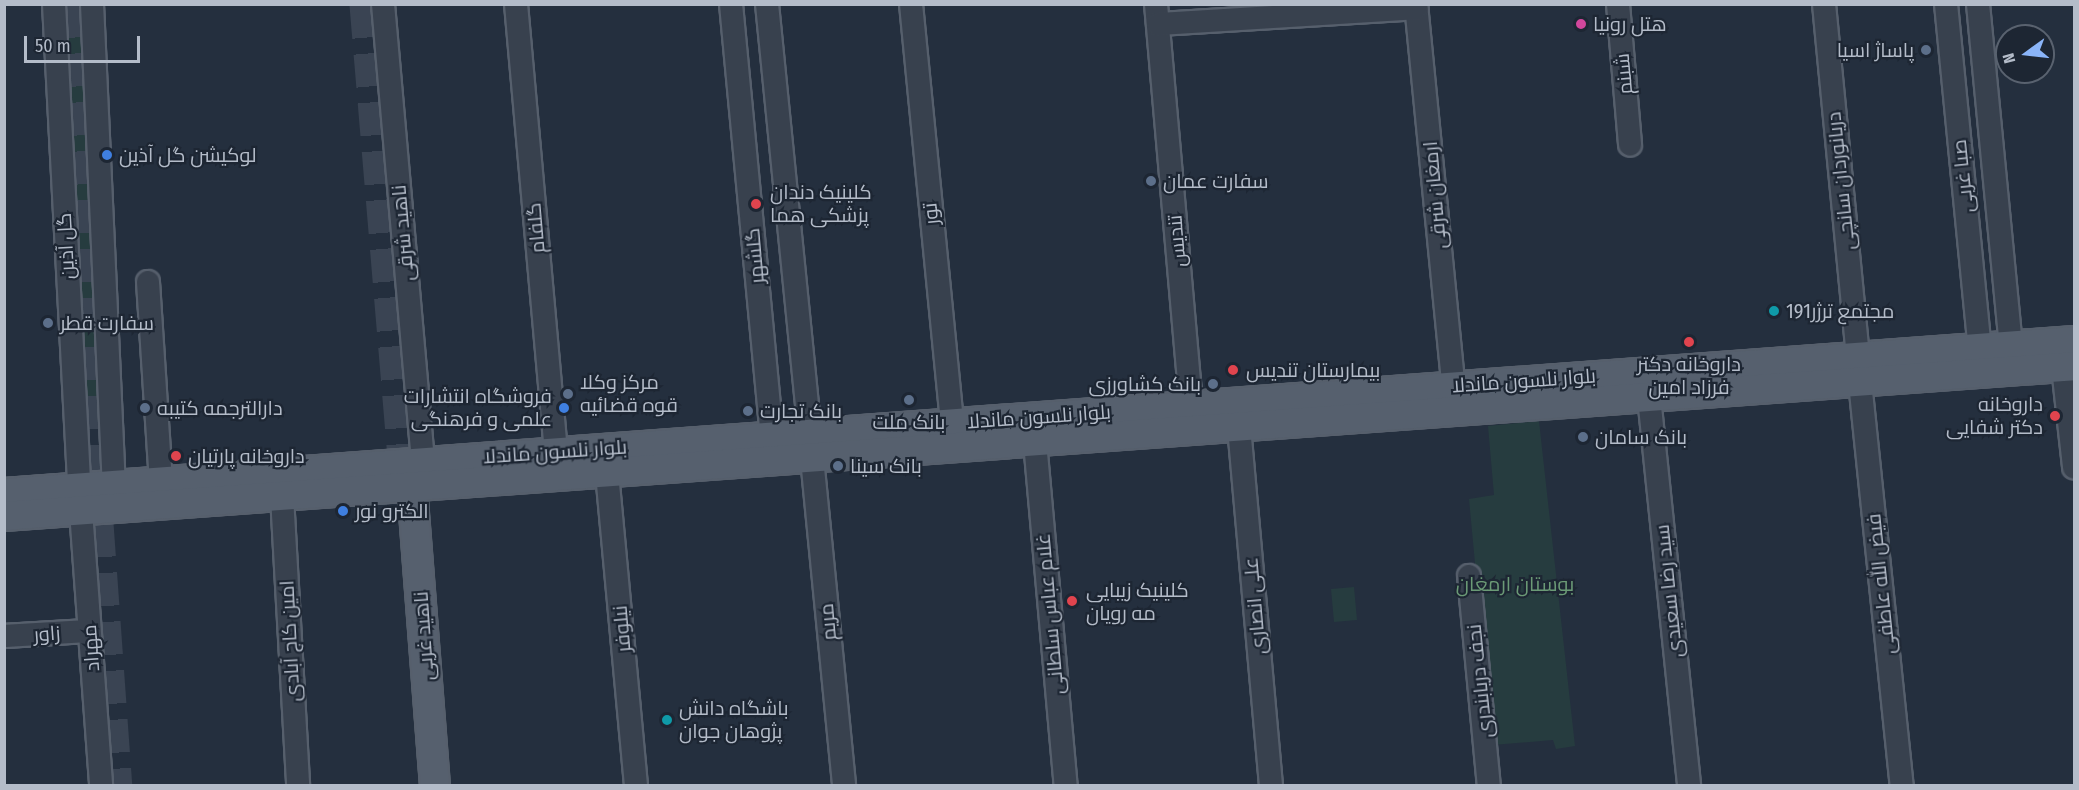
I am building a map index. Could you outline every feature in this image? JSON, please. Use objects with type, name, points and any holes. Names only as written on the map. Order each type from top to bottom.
[{"type":"main road","name":"بلوار نلسون ماندلا","points":[[4,516],[80,499],[114,484],[418,474],[607,472],[811,446],[952,423],[1191,406],[1454,399],[1649,397],[1859,369],[1980,348],[2074,341]]},
{"type":"main road","name":"بلوار نلسون ماندلا","points":[[4,493],[80,499],[282,496],[555,452],[772,436],[811,446],[1035,442],[1239,427],[1454,399],[1859,369],[2069,367]]},
{"type":"main road","name":"ناهید غربی","points":[[418,474],[435,786]]},
{"type":"street","name":"گل آذین","points":[[54,4],[80,499]]},
{"type":"street","name":"گل آذین","points":[[92,4],[114,484]]},
{"type":"street","name":"ناهید شرقی","points":[[383,4],[418,474]]},
{"type":"street","name":"گلفام","points":[[516,4],[555,452]]},
{"type":"street","name":"گلشهر","points":[[731,4],[772,436]]},
{"type":"street","name":"گلشهر","points":[[767,4],[811,446]]},
{"type":"street","name":"تور","points":[[910,4],[952,423]]},
{"type":"street","name":"شبنم","points":[[1618,4],[1630,144]]},
{"type":"street","name":"دریانوردان سانچی","points":[[1824,4],[1859,369]]},
{"type":"street","name":"صبا غربی","points":[[1946,4],[1980,348]]},
{"type":"street","name":"صبا غربی","points":[[1978,4],[2011,346]]},
{"type":"street","points":[[1157,14],[1416,6]]},
{"type":"street","name":"ارمغان شرقی","points":[[1416,6],[1454,399]]},
{"type":"street","name":"تندیس","points":[[1157,14],[1191,406]]},
{"type":"street","points":[[58,87],[96,85]]},
{"type":"street","points":[[1956,107],[1988,104]]},
{"type":"street","points":[[748,181],[784,178]]},
{"type":"street","points":[[68,271],[104,270]]},
{"type":"street","points":[[148,282],[161,481]]},
{"type":"street","points":[[2069,367],[2074,467]]},
{"type":"street","name":"فیض الله عاطفی","points":[[1859,369],[1902,786]]},
{"type":"street","name":"سید رضا سعیدی","points":[[1649,397],[1689,786]]},
{"type":"street","name":"علی انصاری","points":[[1239,427],[1271,786]]},
{"type":"street","name":"غلام عباس سلطانی","points":[[1035,442],[1066,786]]},
{"type":"street","name":"مریم","points":[[811,446],[844,786]]},
{"type":"street","name":"نیلوفر","points":[[607,472],[636,786]]},
{"type":"street","name":"امین کاج آبادی","points":[[282,496],[298,786]]},
{"type":"street","name":"مهراد","points":[[80,499],[101,786]]},
{"type":"street","name":"نجف دریابندری","points":[[1469,576],[1490,786]]},
{"type":"street","name":"زاور","points":[[4,636],[89,631]]},
{"type":"green space","points":[[61,5],[84,5],[104,427],[80,428]]},
{"type":"green space","name":"بوستان ارمغان","points":[[1539,421],[1575,746],[1556,749],[1553,740],[1492,745],[1469,499],[1494,495],[1488,426]]},
{"type":"green space","points":[[1354,587],[1357,620],[1334,622],[1331,589]]},
{"type":"tunnel","points":[[74,4],[97,524],[116,786]]},
{"type":"tunnel","points":[[366,4],[407,494]]},
{"type":"place","name":"هتل رونیا","points":[[1581,24]]},
{"type":"place","name":"پاساژ اسیا","points":[[1926,50]]},
{"type":"place","name":"لوکیشن گل آذین","points":[[107,155]]},
{"type":"place","name":"سفارت عمان","points":[[1151,181]]},
{"type":"place","name":"کلینیک دندان پزشکی هما","points":[[756,204]]},
{"type":"place","name":"مجتمع ترژر191","points":[[1774,311]]},
{"type":"place","name":"سفارت قطر","points":[[48,323]]},
{"type":"place","name":"داروخانه دکتر فرزاد امین","points":[[1689,342]]},
{"type":"place","name":"بیمارستان تندیس","points":[[1233,370]]},
{"type":"place","name":"بانک کشاورزی","points":[[1213,384]]},
{"type":"place","name":"مرکز وکلا قوه قضائیه","points":[[568,394]]},
{"type":"place","name":"بانک ملت","points":[[909,400]]},
{"type":"place","name":"دارالترجمه کتیبه","points":[[145,408]]},
{"type":"place","name":"فروشگاه انتشارات علمی و فرهنگی","points":[[564,408]]},
{"type":"place","name":"بانک تجارت","points":[[748,411]]},
{"type":"place","name":"داروخانه دکتر شفایی","points":[[2055,416]]},
{"type":"place","name":"بانک سامان","points":[[1583,437]]},
{"type":"place","name":"داروخانه پارتیان","points":[[176,456]]},
{"type":"place","name":"بانک سینا","points":[[838,466]]},
{"type":"place","name":"الكترو نور","points":[[343,511]]},
{"type":"place","name":"کلینیک زیبایی مه رویان","points":[[1072,601]]},
{"type":"place","name":"باشگاه دانش پژوهان جوان","points":[[667,720]]}]
